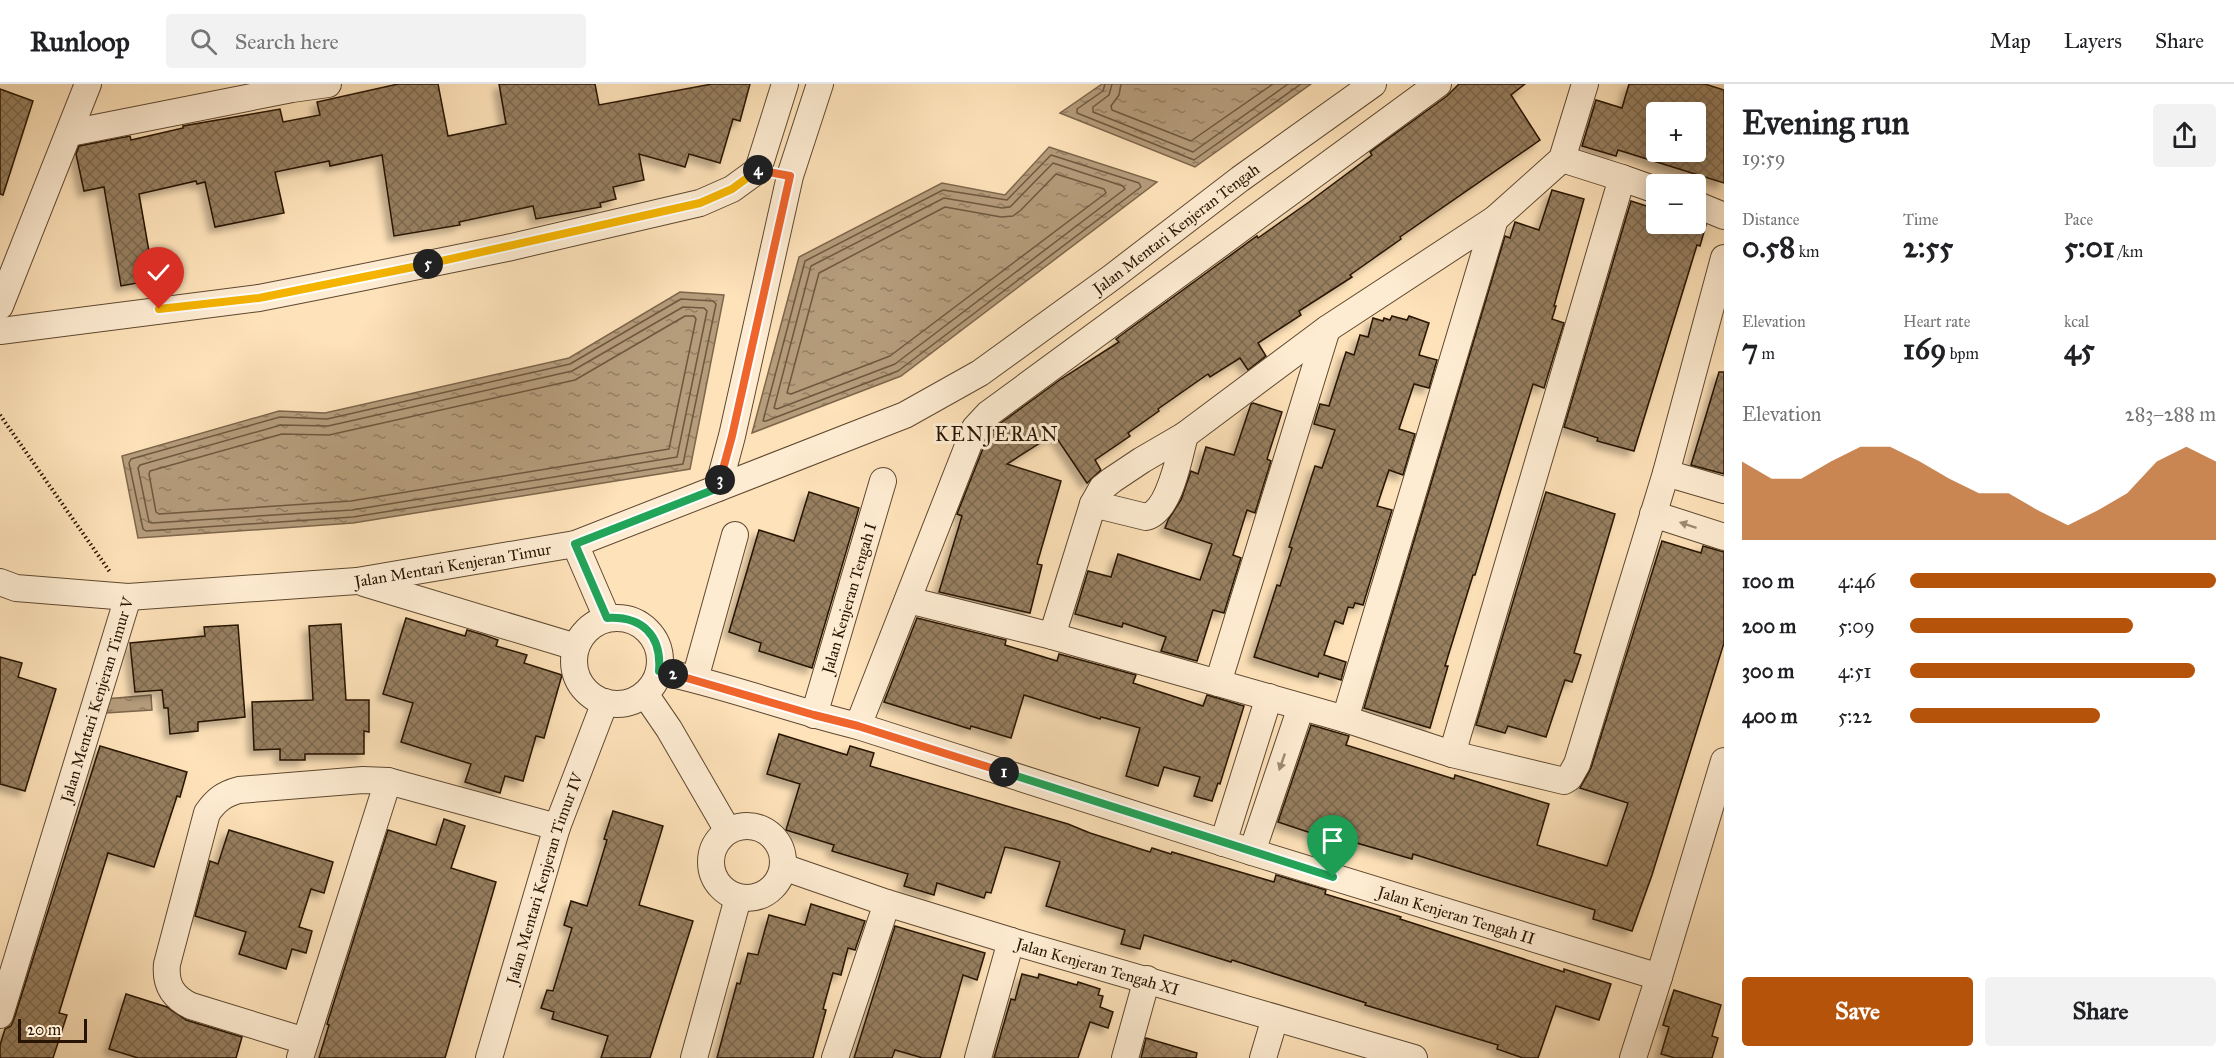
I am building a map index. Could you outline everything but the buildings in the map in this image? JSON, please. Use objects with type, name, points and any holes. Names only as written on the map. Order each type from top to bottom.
[{"type":"street","points":[[0,306],[88,84]]},
{"type":"street","points":[[70,133],[293,86],[328,84]]},
{"type":"street","points":[[0,331],[259,298],[507,248],[700,203],[732,189],[758,170],[785,84]]},
{"type":"street","points":[[718,488],[732,436],[790,176],[820,84]]},
{"type":"street","name":"Jalan Mentari Kenjeran Tengah","points":[[980,373],[1111,278],[1284,146],[1372,84]]},
{"type":"street","points":[[858,726],[967,445],[975,429],[988,414],[1438,84]]},
{"type":"street","points":[[1052,636],[1093,504],[1102,488],[1142,460],[1185,435],[1327,329],[1495,219],[1562,159],[1585,84]]},
{"type":"street","points":[[1562,159],[1646,186]]},
{"type":"street","points":[[758,170],[790,176]]},
{"type":"street","points":[[1452,753],[1622,178]]},
{"type":"street","points":[[1706,209],[1724,216]]},
{"type":"street","points":[[1345,719],[1495,219]]},
{"type":"street","points":[[908,600],[1052,636],[1301,706],[1452,753],[1564,781],[1569,778],[1577,764],[1666,473],[1724,258]]},
{"type":"street","points":[[1218,683],[1327,329]]},
{"type":"street","name":"Jalan Mentari Kenjeran Timur","points":[[0,582],[16,588],[128,597],[357,581],[575,544],[905,415],[980,373]]},
{"type":"street","points":[[1093,504],[1146,517],[1153,515],[1161,507],[1167,495],[1185,435]]},
{"type":"street","points":[[1666,473],[1724,490]]},
{"type":"street","name":"Jalan Kenjeran Tengah I","points":[[814,715],[883,481]]},
{"type":"street","points":[[1653,514],[1724,537]]},
{"type":"street","points":[[695,679],[735,535]]},
{"type":"street","points":[[575,544],[607,618]]},
{"type":"street","points":[[357,581],[576,647]]},
{"type":"street","name":"Jalan Mentari Kenjeran Timur V","points":[[0,1015],[128,597]]},
{"type":"street","points":[[622,617],[648,630],[656,642],[660,656],[659,671],[645,694],[632,701],[619,704],[605,702],[593,697],[582,687],[576,675],[574,661],[576,647],[583,634],[594,624],[607,618],[622,617]]},
{"type":"street","name":"Jalan Kenjeran Tengah II","points":[[659,671],[695,679],[858,726],[1223,843],[1659,977]]},
{"type":"street","points":[[645,694],[669,729],[728,831]]},
{"type":"street","points":[[1223,843],[1269,697]]},
{"type":"street","name":"Jalan Mentari Kenjeran Timur IV","points":[[489,1058],[557,827],[605,702]]},
{"type":"street","points":[[1252,852],[1301,706]]},
{"type":"street","points":[[1633,1058],[1724,761]]},
{"type":"street","points":[[388,781],[302,1049],[191,1006],[172,993],[168,983],[167,964],[207,813],[214,802],[225,794],[238,790],[363,780],[388,781],[557,827]]},
{"type":"street","points":[[739,826],[762,829],[772,835],[779,845],[783,856],[783,867],[772,889],[762,896],[738,898],[727,893],[718,884],[711,862],[713,850],[719,839],[728,831],[739,826]]},
{"type":"street","name":"Jalan Kenjeran Tengah XI","points":[[783,867],[886,903],[1011,941],[1414,1058]]},
{"type":"street","points":[[694,1058],[738,898]]},
{"type":"street","points":[[835,1058],[886,903]]},
{"type":"street","points":[[978,1058],[1011,941]]},
{"type":"street","points":[[1125,1058],[1147,979]]},
{"type":"street","points":[[1263,1058],[1275,1018]]},
{"type":"path","name":"Jalan Mentari Kenjeran Timur V","points":[[0,415],[128,597]]},
{"type":"water","points":[[1102,84],[1311,84],[1195,167],[1060,113]]},
{"type":"water","points":[[1049,147],[1157,182],[901,376],[752,433],[799,257],[942,183],[1005,195]]},
{"type":"water","points":[[680,292],[724,295],[690,469],[353,523],[138,538],[122,456],[279,411],[325,413],[569,358]]},
{"type":"water","points":[[151,695],[152,710],[106,713],[105,699]]},
{"type":"district","name":"KENJERAN","points":[[997,434]]},
{"type":"route","points":[[159,309],[259,298],[507,248],[700,203],[732,189],[758,170],[790,176],[732,436],[718,488],[575,544],[607,618],[622,617],[648,630],[656,642],[660,656],[659,671],[695,679],[858,726],[1333,877]]}]
